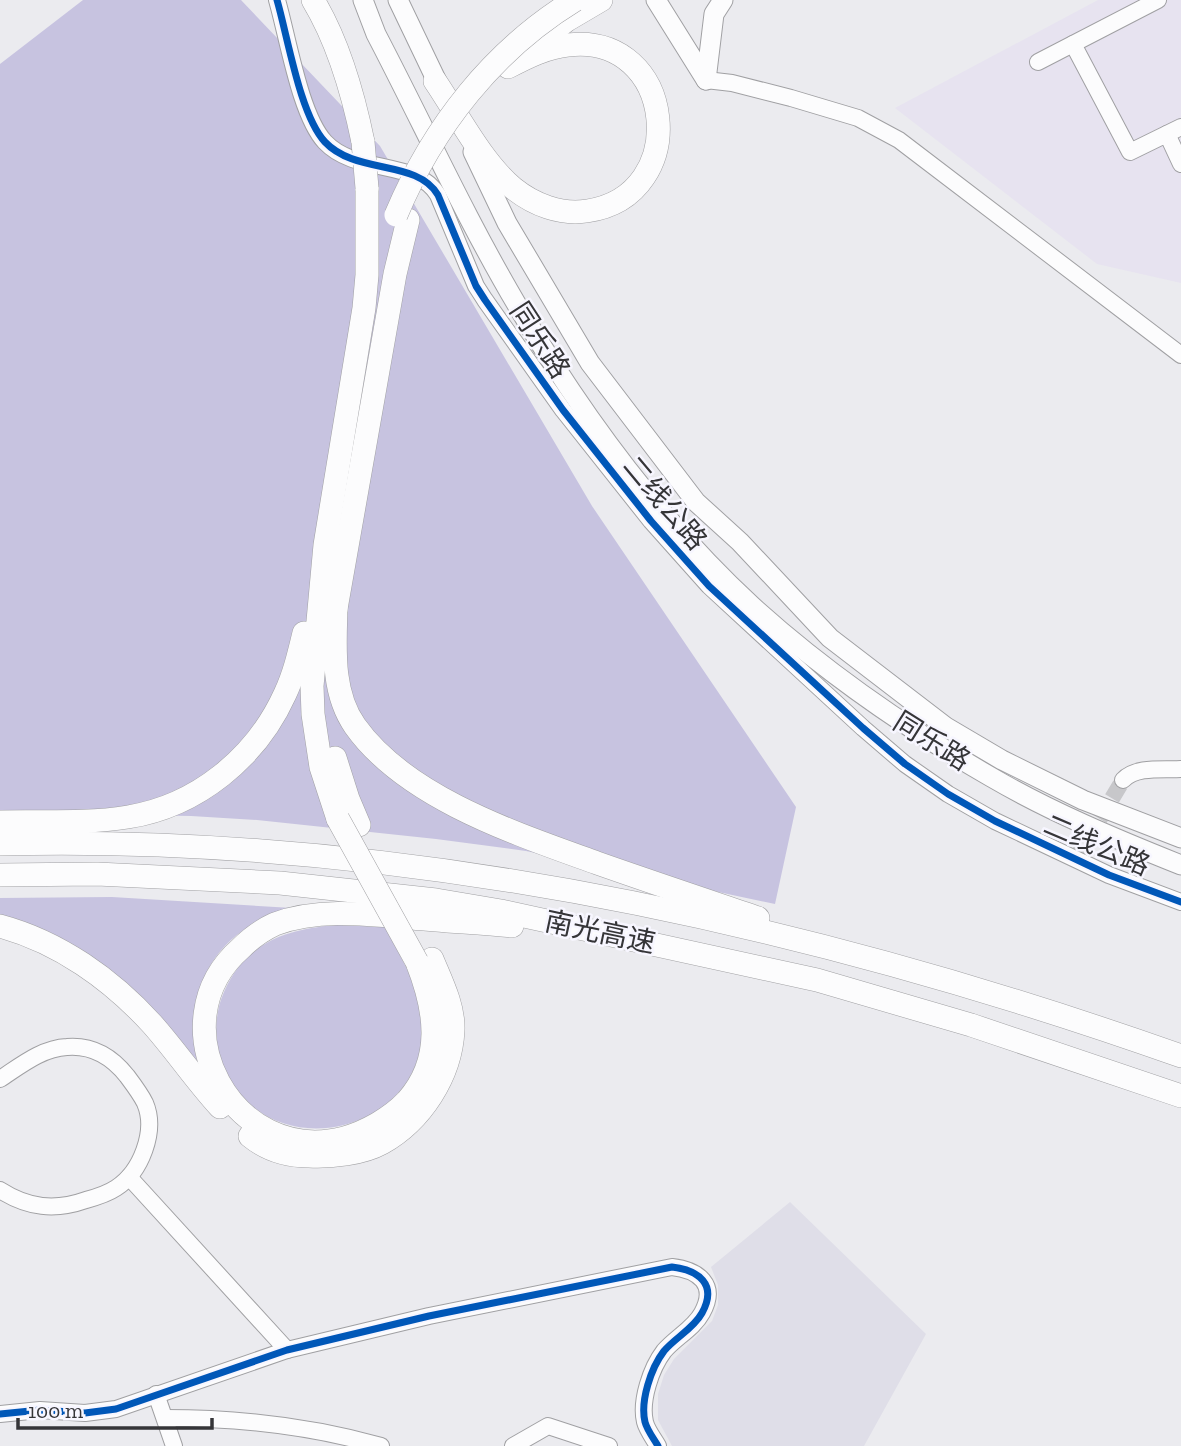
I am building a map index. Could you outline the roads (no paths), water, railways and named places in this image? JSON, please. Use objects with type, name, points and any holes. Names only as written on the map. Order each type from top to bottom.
[{"type":"highway","points":[[0,926],[43,942],[117,989],[153,1025],[238,1126],[257,1141],[278,1152],[323,1157],[381,1144],[411,1122],[431,1099],[446,1065],[453,1029],[446,992],[424,961],[321,767],[313,714],[313,659],[325,545],[367,275],[367,188],[363,142],[348,77],[313,0]]},
{"type":"highway","points":[[357,351],[418,167],[431,144],[468,92],[496,61],[529,32],[575,0]]},
{"type":"highway","points":[[349,822],[328,718],[327,662],[393,286],[402,218],[446,141],[483,91],[508,67],[567,20],[600,0]]},
{"type":"highway","points":[[435,81],[497,173],[515,190],[535,203],[578,213],[600,209],[622,198],[640,181],[652,164],[658,142],[659,118],[645,78],[632,65],[614,52],[595,46],[569,44],[542,51],[508,67]]},
{"type":"highway","points":[[0,822],[89,821],[130,817],[179,801],[224,774],[266,729],[286,692],[299,653],[325,545]]},
{"type":"highway","points":[[336,607],[335,659],[338,684],[346,709],[354,726],[401,774],[419,786],[477,815],[557,848],[914,970]]},
{"type":"highway","name":"南光高速","points":[[0,844],[114,845],[255,851],[521,881],[732,925],[914,970],[1181,1056]]},
{"type":"highway","name":"南光高速","points":[[0,875],[97,874],[355,890],[501,911],[817,980],[971,1025],[1181,1096]]},
{"type":"highway","points":[[424,961],[434,1020],[432,1050],[422,1082],[404,1104],[376,1124],[358,1134],[331,1141],[289,1139],[249,1120],[231,1102],[217,1082],[208,1060],[204,1037],[210,994],[220,972],[233,954],[254,936],[275,925],[310,916],[368,914],[624,936]]},
{"type":"main road","points":[[355,0],[376,34]]},
{"type":"main road","name":"同乐路","points":[[363,0],[376,34],[478,236],[518,307],[615,452],[704,557],[799,647],[857,692],[918,733],[993,778],[1062,814],[1181,865]]},
{"type":"main road","name":"同乐路","points":[[398,0],[435,81],[507,223],[590,363],[696,502],[740,542],[830,638],[946,727],[1002,761],[1083,800],[1181,838]]},
{"type":"main road","points":[[656,0],[706,80]]},
{"type":"main road","points":[[706,80],[714,14],[723,0]]},
{"type":"street","name":"二线公路","points":[[277,0],[303,100],[324,141],[345,157],[417,176],[430,183],[438,195],[476,286],[485,300],[606,465],[709,586],[863,728],[905,764],[948,794],[1051,849],[1109,875],[1181,902]]},
{"type":"street","points":[[1038,62],[1158,0]]},
{"type":"street","points":[[1073,44],[1130,152],[1174,131],[1181,164]]},
{"type":"street","points":[[706,80],[732,83],[858,118],[899,141],[1181,355]]},
{"type":"street","points":[[1123,779],[1129,773],[1137,771],[1181,769]]},
{"type":"street","points":[[0,1079],[50,1050],[66,1046],[82,1047],[113,1061],[138,1090],[149,1120],[148,1136],[137,1165],[129,1177],[106,1194],[72,1206],[50,1208],[29,1205],[0,1190]]},
{"type":"street","points":[[129,1177],[286,1350]]},
{"type":"street","points":[[0,1414],[40,1410],[85,1413],[116,1409],[286,1350],[429,1315],[672,1267],[690,1269],[701,1276],[706,1288],[706,1303],[701,1315],[664,1351],[653,1369],[646,1392],[645,1423],[658,1446]]},
{"type":"street","points":[[156,1394],[174,1446]]},
{"type":"street","points":[[165,1418],[266,1423],[333,1434],[381,1446]]},
{"type":"street","points":[[513,1446],[548,1426],[609,1446]]},
{"type":"tunnel","points":[[1075,860],[1123,780]]}]
